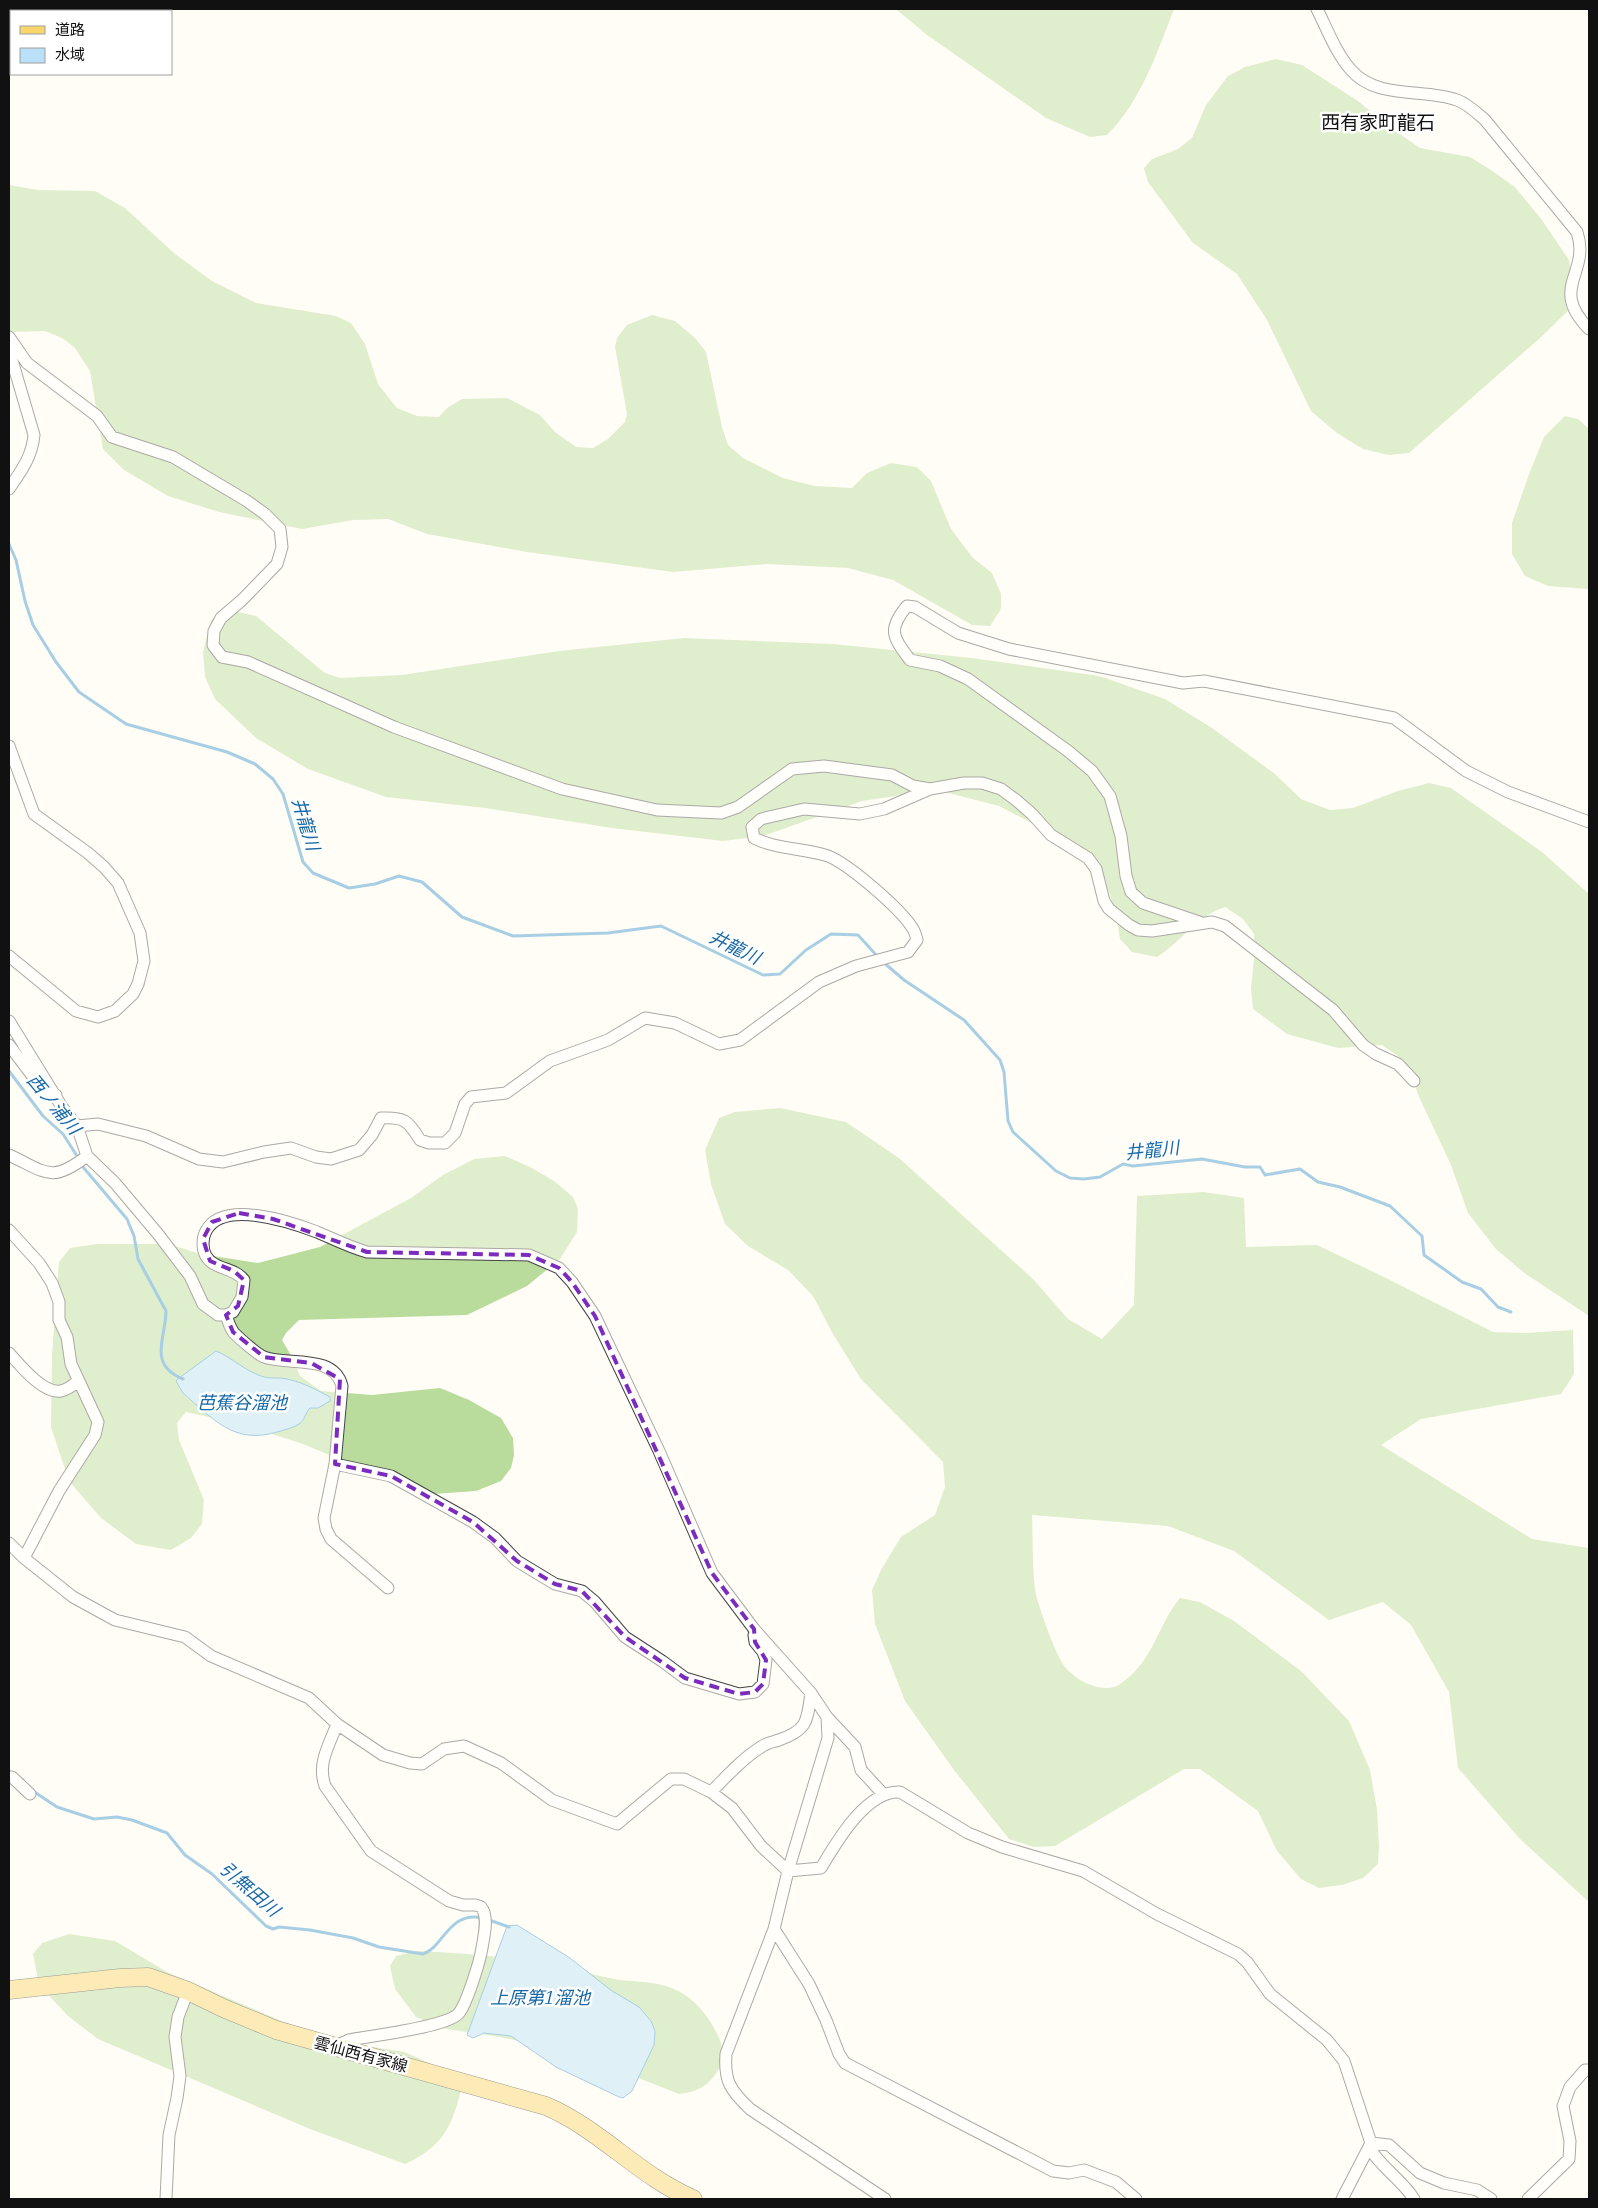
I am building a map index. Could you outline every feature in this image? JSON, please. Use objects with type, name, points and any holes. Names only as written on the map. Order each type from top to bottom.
[{"type":"main road","name":"雲仙西有家線","points":[[9,1990],[120,1978],[148,1977],[188,1991],[276,2030],[508,2094],[561,2112],[588,2129],[644,2171],[688,2198]]},
{"type":"street","points":[[1317,9],[1341,57],[1352,71],[1363,79],[1400,92],[1441,96],[1458,100],[1486,120],[1577,232],[1581,244],[1581,256],[1571,283],[1570,294],[1572,308],[1589,329]]},
{"type":"street","points":[[9,337],[27,363],[97,416],[112,437],[173,457],[247,501],[265,514],[280,529],[282,547],[277,564],[242,600],[221,618],[214,631],[213,644],[222,658],[248,662],[394,727],[562,789],[657,810],[721,813],[738,807],[792,769],[824,766],[892,775],[913,786],[930,789]]},
{"type":"street","points":[[9,350],[34,435],[33,450],[9,489]]},
{"type":"street","points":[[1200,923],[1143,903],[1131,892],[1126,876],[1121,836],[1110,796],[1092,771],[1068,751],[968,679],[940,666],[910,660],[897,642],[895,627],[896,619],[907,606],[915,606],[958,632],[1009,649],[1183,683],[1204,681],[1394,718],[1466,771],[1508,792],[1589,822]]},
{"type":"street","points":[[9,746],[34,814],[104,867],[118,884],[140,933],[144,961],[138,984],[133,994],[115,1011],[98,1017],[76,1011],[9,956]]},
{"type":"street","points":[[77,1126],[98,1124],[146,1136],[199,1159],[223,1162],[264,1152],[291,1148],[316,1157],[331,1159],[358,1150],[372,1135],[381,1118],[399,1118],[411,1125],[420,1140],[430,1143],[446,1143],[454,1133],[465,1104],[471,1097],[506,1093],[550,1061],[608,1040],[645,1018],[675,1024],[719,1044],[740,1040],[819,982],[856,966],[908,952],[917,940],[914,930],[905,917],[862,877],[827,855],[765,844],[754,838],[752,827],[762,819],[804,809],[860,814],[884,809],[930,789],[964,783],[982,783],[1001,789],[1032,814],[1051,835],[1088,858],[1096,869],[1104,901],[1109,909],[1138,930],[1152,931],[1212,922],[1225,926],[1241,936],[1333,1010],[1363,1044],[1376,1054],[1398,1064],[1414,1081]]},
{"type":"street","points":[[9,1021],[62,1107],[77,1126],[87,1156],[115,1184],[158,1234],[190,1276],[203,1304],[218,1315],[226,1315],[233,1312],[238,1306],[242,1297],[244,1280],[234,1271],[215,1265],[206,1257],[203,1249],[203,1239],[206,1230],[212,1222],[223,1216],[239,1214],[274,1219],[317,1232],[347,1246],[366,1252],[529,1255],[559,1268],[572,1282],[595,1316],[659,1452],[712,1573],[754,1629],[811,1693],[827,1717],[855,1747],[862,1770],[884,1796]]},
{"type":"street","points":[[9,1045],[44,1091],[56,1095]]},
{"type":"street","points":[[9,1155],[46,1173],[56,1174],[70,1169],[87,1156]]},
{"type":"street","points":[[9,1230],[39,1263],[52,1283],[59,1302],[59,1320],[67,1337],[72,1364],[78,1381],[96,1414],[97,1429],[59,1491],[24,1558]]},
{"type":"street","points":[[226,1315],[233,1332],[264,1357],[311,1363],[335,1373],[340,1379],[342,1386],[334,1464],[324,1518],[326,1529],[331,1539],[388,1588]]},
{"type":"street","points":[[9,1353],[30,1376],[49,1389],[60,1392],[68,1389],[78,1381]]},
{"type":"street","points":[[334,1464],[392,1476],[473,1522],[495,1538],[517,1560],[555,1584],[582,1591],[589,1596],[625,1637],[685,1678],[740,1694],[755,1692],[763,1684],[766,1660],[755,1642],[754,1629]]},
{"type":"street","points":[[9,1543],[24,1558],[73,1597],[115,1620],[185,1637],[211,1656],[309,1698],[337,1724],[383,1755],[410,1763],[422,1764],[444,1749],[464,1746],[501,1763],[552,1800],[617,1824],[671,1779],[684,1779],[711,1792],[732,1808],[761,1846],[788,1871],[821,1868],[845,1828],[864,1809],[893,1792],[900,1792],[968,1833],[1002,1847],[1083,1871],[1157,1914],[1238,1954],[1247,1962],[1270,1994],[1327,2040],[1344,2061],[1377,2160],[1414,2199]]},
{"type":"street","points":[[711,1792],[735,1767],[762,1746],[795,1734],[801,1729],[807,1720],[811,1693]]},
{"type":"street","points":[[827,1717],[828,1738],[788,1871],[774,1929],[726,2054],[725,2070],[728,2083],[735,2094],[750,2108],[885,2199]]},
{"type":"street","points":[[334,2047],[349,2040],[443,2022],[459,2013],[464,2005],[482,1950],[485,1918],[481,1907],[449,1901],[371,1851],[325,1786],[322,1776],[321,1766],[337,1724]]},
{"type":"street","points":[[9,1777],[12,1777],[30,1794]]},
{"type":"street","points":[[774,1929],[809,1984],[839,2054],[845,2063],[1053,2171],[1069,2174],[1084,2170],[1116,2182],[1136,2199]]},
{"type":"street","points":[[166,2199],[168,2135],[180,2076],[175,2037],[178,2017],[188,1991]]},
{"type":"street","points":[[1528,2199],[1569,2159],[1570,2141],[1563,2106],[1570,2086],[1584,2070],[1589,2070]]},
{"type":"street","points":[[1371,2146],[1389,2145],[1420,2174],[1444,2183],[1477,2190],[1491,2199]]},
{"type":"street","points":[[1342,2199],[1371,2146]]},
{"type":"highlighted area","points":[[239,1213],[273,1219],[367,1252],[529,1255],[559,1268],[572,1282],[595,1316],[712,1573],[754,1629],[755,1642],[766,1660],[763,1684],[755,1692],[739,1694],[685,1678],[625,1637],[582,1591],[555,1584],[517,1561],[473,1522],[391,1476],[335,1464],[340,1379],[311,1363],[264,1357],[233,1332],[226,1315],[238,1306],[244,1280],[234,1271],[210,1261],[203,1239],[212,1222]]},
{"type":"green space","points":[[896,9],[1174,9],[1139,92],[1119,122],[1107,135],[1090,137],[1046,118],[927,35]]},
{"type":"green space","points":[[1276,59],[1302,65],[1358,101],[1387,125],[1420,148],[1470,157],[1491,170],[1515,187],[1542,220],[1569,260],[1574,285],[1572,307],[1540,338],[1409,453],[1389,455],[1363,449],[1337,433],[1311,411],[1267,320],[1237,274],[1193,243],[1148,182],[1144,168],[1152,159],[1178,149],[1192,138],[1206,105],[1228,76],[1245,67]]},
{"type":"green space","points":[[9,185],[38,190],[95,191],[125,208],[175,254],[212,281],[256,303],[336,316],[351,323],[365,344],[378,384],[397,408],[417,416],[439,417],[447,408],[462,399],[507,398],[540,415],[555,432],[576,447],[593,448],[608,439],[625,422],[627,414],[615,347],[617,338],[627,325],[652,315],[675,321],[695,338],[706,352],[722,427],[728,445],[743,458],[783,478],[815,486],[852,488],[867,473],[891,463],[917,467],[931,481],[951,529],[973,558],[992,573],[1001,594],[1001,609],[990,626],[972,625],[893,580],[848,568],[768,564],[673,572],[527,552],[427,534],[388,519],[353,520],[302,529],[219,512],[168,496],[124,470],[103,449],[90,371],[75,348],[62,338],[45,331],[9,332]]},
{"type":"green space","points":[[1565,416],[1578,419],[1589,429],[1589,589],[1548,586],[1525,576],[1512,554],[1512,523],[1529,474],[1544,437]]},
{"type":"green space","points":[[225,609],[256,616],[325,673],[340,678],[402,675],[559,651],[684,638],[833,644],[972,658],[1099,676],[1165,699],[1212,728],[1275,774],[1301,799],[1330,810],[1353,808],[1398,791],[1429,783],[1451,788],[1542,852],[1589,894],[1589,1316],[1523,1272],[1496,1249],[1468,1213],[1451,1165],[1419,1097],[1409,1068],[1398,1056],[1382,1045],[1338,1048],[1287,1034],[1253,1009],[1251,988],[1255,948],[1254,934],[1243,919],[1225,907],[1206,916],[1157,957],[1132,952],[1120,939],[1116,913],[1109,892],[1098,872],[1068,842],[999,806],[937,790],[862,801],[763,836],[723,841],[612,828],[485,808],[386,797],[308,769],[256,738],[215,699],[205,677],[203,652],[211,620]]},
{"type":"green space","points":[[780,1108],[846,1122],[899,1158],[1033,1279],[1068,1319],[1102,1339],[1134,1305],[1137,1196],[1204,1192],[1244,1198],[1246,1247],[1317,1245],[1493,1332],[1526,1333],[1573,1330],[1574,1374],[1561,1394],[1421,1419],[1381,1445],[1532,1539],[1589,1548],[1589,1902],[1520,1839],[1458,1768],[1449,1692],[1411,1625],[1383,1602],[1329,1620],[1234,1551],[1168,1526],[1032,1515],[1033,1566],[1036,1595],[1049,1633],[1062,1662],[1072,1674],[1084,1682],[1100,1687],[1112,1688],[1134,1673],[1142,1663],[1180,1598],[1200,1602],[1234,1621],[1301,1671],[1349,1721],[1370,1770],[1377,1809],[1378,1864],[1363,1878],[1342,1885],[1319,1888],[1301,1879],[1277,1851],[1258,1811],[1200,1769],[1184,1769],[1055,1846],[1034,1847],[1009,1839],[954,1770],[905,1701],[875,1624],[872,1590],[881,1570],[901,1537],[935,1515],[945,1487],[943,1462],[861,1379],[833,1334],[813,1296],[788,1270],[748,1246],[725,1224],[711,1184],[705,1150],[719,1118],[735,1112]]},
{"type":"green space","points":[[505,1156],[530,1167],[554,1181],[573,1197],[578,1209],[577,1232],[560,1259],[527,1286],[467,1315],[299,1320],[282,1340],[300,1376],[321,1391],[372,1395],[440,1388],[469,1400],[501,1418],[513,1438],[514,1455],[511,1468],[501,1481],[476,1491],[433,1494],[380,1476],[303,1444],[241,1424],[186,1412],[177,1423],[179,1440],[204,1500],[202,1524],[191,1538],[171,1550],[136,1544],[101,1518],[69,1481],[51,1427],[52,1355],[59,1262],[70,1248],[97,1244],[169,1244],[200,1254],[258,1263],[320,1247],[411,1198],[443,1175],[474,1159]]},
{"type":"green space","points":[[69,1934],[115,1941],[167,1972],[284,2022],[359,2045],[405,2052],[433,2065],[461,2090],[449,2126],[436,2144],[428,2151],[405,2164],[310,2129],[98,2039],[68,2016],[39,1985],[33,1954],[42,1943]]},
{"type":"green space","points":[[418,1951],[537,1962],[614,1979],[664,1985],[686,1996],[708,2018],[722,2045],[722,2063],[708,2083],[698,2089],[679,2094],[575,2053],[500,2037],[447,2029],[416,2017],[395,1989],[390,1966],[396,1956]]},
{"type":"water","name":"芭蕉谷溜池","points":[[216,1351],[257,1375],[267,1378],[284,1378],[298,1382],[330,1397],[330,1401],[318,1408],[310,1408],[301,1422],[288,1429],[262,1435],[248,1435],[236,1432],[225,1427],[204,1412],[183,1393],[176,1381]]},
{"type":"water","name":"上原第1溜池","points":[[517,1925],[570,1958],[612,1991],[639,2007],[651,2021],[655,2031],[654,2045],[632,2091],[623,2098],[556,2067],[511,2036],[484,2033],[473,2038],[467,2035],[507,1926]]},
{"type":"waterway","name":"井龍川","points":[[9,544],[16,560],[25,601],[33,625],[56,662],[79,692],[126,724],[227,752],[255,764],[273,779],[283,794],[303,862],[313,873],[349,888],[375,884],[399,876],[422,882],[462,917],[513,936],[608,933],[661,926],[763,975],[780,974],[806,950],[831,934],[858,935],[878,957]]},
{"type":"waterway","name":"井龍川","points":[[882,961],[904,980],[964,1020],[1000,1060],[1004,1072],[1008,1121],[1013,1132],[1056,1171],[1070,1178],[1084,1179],[1100,1177],[1123,1164],[1133,1166],[1202,1159],[1245,1167],[1260,1167],[1265,1175],[1300,1169],[1318,1182],[1340,1187],[1390,1206],[1422,1236],[1424,1255],[1462,1282],[1481,1289],[1498,1307],[1511,1312]]},
{"type":"waterway","name":"西ノ浦川","points":[[9,1071],[43,1116],[63,1134],[77,1156]]},
{"type":"waterway","name":"西ノ浦川","points":[[83,1167],[127,1219],[134,1236],[138,1259],[166,1311],[161,1350],[162,1358],[165,1366],[172,1373],[183,1379]]},
{"type":"waterway","name":"引無田川","points":[[9,1771],[23,1780]]},
{"type":"waterway","name":"引無田川","points":[[33,1791],[57,1807],[94,1819],[117,1817],[132,1820],[167,1833],[185,1855],[212,1874],[266,1926],[273,1929],[279,1927],[310,1930],[353,1938],[379,1947],[423,1954],[436,1945],[454,1924],[462,1919],[471,1917],[483,1918]]},
{"type":"waterway","name":"引無田川","points":[[489,1920],[509,1927]]},
{"type":"district","name":"西有家町龍石","points":[[1378,122]]}]
